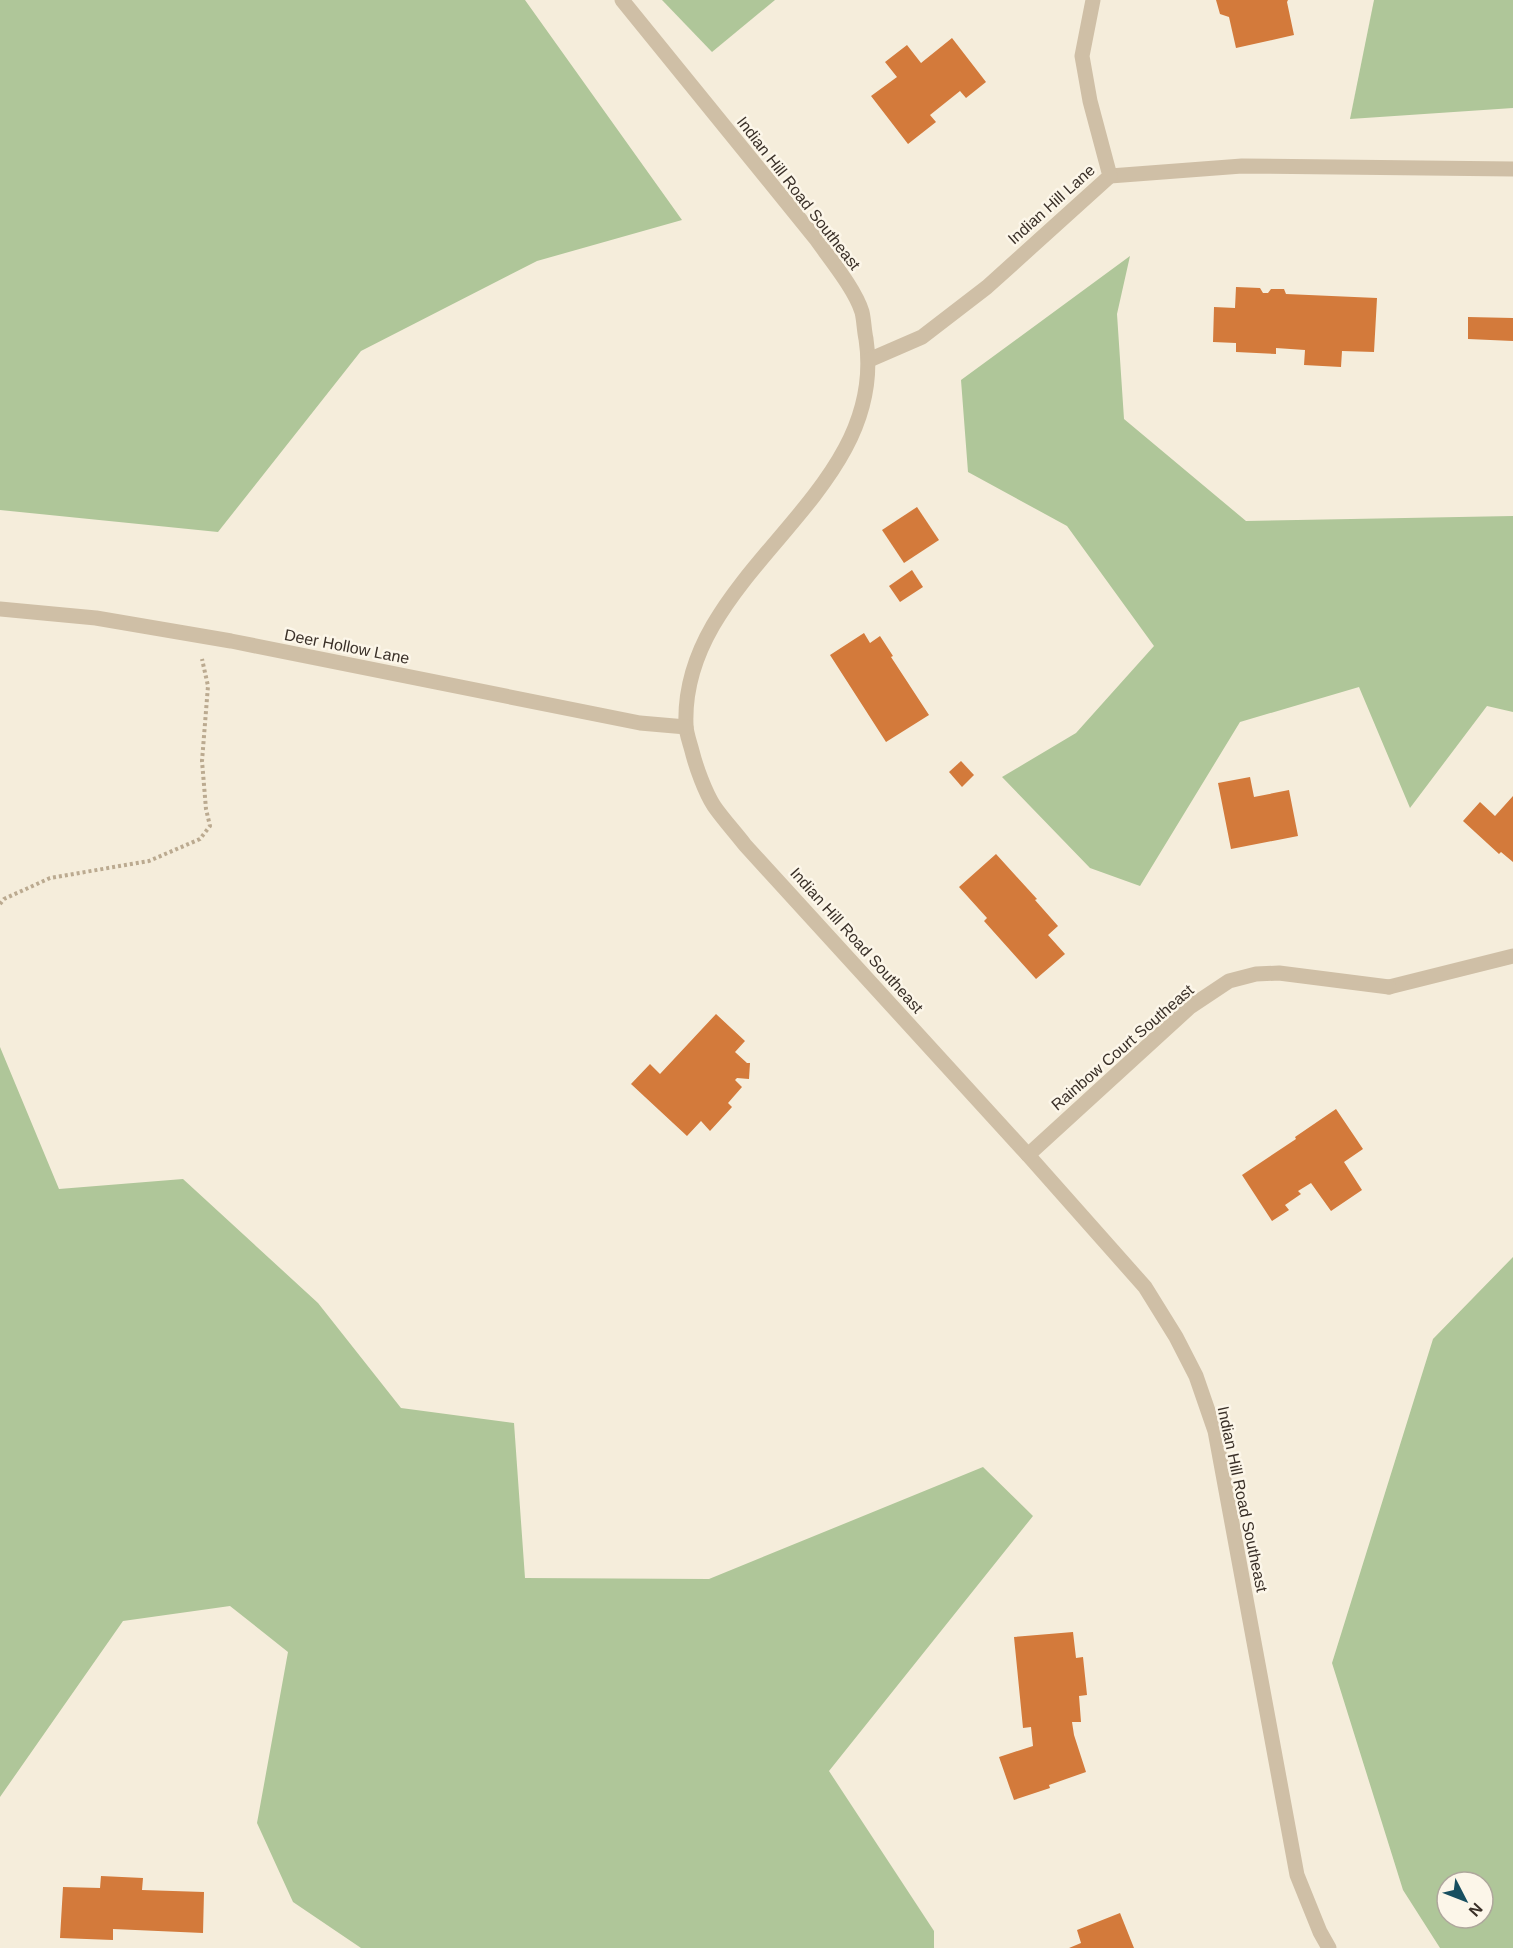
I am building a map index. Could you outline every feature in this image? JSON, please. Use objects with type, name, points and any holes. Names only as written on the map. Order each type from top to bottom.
[{"type":"street","name":"Indian Hill Road Southeast","points":[[622,0],[816,239],[845,280],[861,311],[869,360],[864,401],[848,446],[811,500],[723,607],[696,660],[687,692],[686,727],[694,762],[713,804],[761,862],[1145,1287],[1176,1336],[1196,1376],[1215,1431],[1297,1875],[1320,1932],[1329,1948]]},
{"type":"street","name":"Indian Hill Lane","points":[[869,360],[922,337],[987,286],[1110,176],[1090,101],[1082,56],[1093,0]]},
{"type":"street","points":[[1110,176],[1242,166],[1513,169]]},
{"type":"street","name":"Deer Hollow Lane","points":[[0,609],[96,618],[197,635],[640,723],[686,727]]},
{"type":"street","name":"Rainbow Court Southeast","points":[[1028,1155],[1190,1007],[1229,981],[1256,974],[1279,974],[1389,987],[1513,956]]},
{"type":"path","points":[[0,904],[4,899],[50,878],[149,861],[200,839],[210,826],[206,809],[202,761],[208,687],[197,635]]},
{"type":"green space","points":[[0,0],[525,0],[682,220],[537,261],[361,351],[218,532],[0,510]]},
{"type":"green space","points":[[662,0],[775,0],[712,52]]},
{"type":"green space","points":[[1374,0],[1513,0],[1513,108],[1350,119]]},
{"type":"green space","points":[[1130,256],[1117,314],[1124,419],[1246,521],[1513,516],[1513,712],[1487,706],[1410,808],[1359,687],[1240,722],[1140,886],[1090,868],[1002,777],[1076,733],[1154,646],[1067,526],[968,472],[961,380]]},
{"type":"green space","points":[[0,1047],[59,1189],[183,1179],[318,1303],[401,1408],[514,1423],[525,1578],[709,1579],[983,1467],[1033,1516],[829,1771],[934,1931],[934,1948],[361,1948],[293,1902],[257,1823],[288,1652],[230,1606],[123,1621],[0,1797]]},
{"type":"green space","points":[[1513,1257],[1513,1948],[1440,1948],[1403,1890],[1332,1663],[1433,1339]]},
{"type":"building","points":[[1216,0],[1288,0],[1294,35],[1236,48],[1229,17],[1220,14]]},
{"type":"building","points":[[952,38],[986,82],[966,98],[960,91],[930,115],[936,122],[908,144],[871,96],[897,77],[885,62],[907,45],[921,63]]},
{"type":"building","points":[[1236,287],[1260,288],[1263,293],[1268,293],[1271,289],[1284,289],[1286,294],[1377,298],[1374,352],[1342,351],[1341,367],[1304,365],[1305,350],[1276,348],[1276,354],[1236,352],[1236,343],[1213,342],[1214,307],[1235,308]]},
{"type":"building","points":[[1468,317],[1513,318],[1513,341],[1468,339]]},
{"type":"building","points":[[917,507],[939,540],[904,563],[882,530]]},
{"type":"building","points":[[912,570],[923,587],[900,602],[889,586]]},
{"type":"building","points":[[864,633],[870,643],[880,636],[929,715],[886,742],[830,655]]},
{"type":"building","points":[[961,761],[974,775],[962,787],[949,772]]},
{"type":"building","points":[[1250,777],[1254,797],[1289,790],[1298,836],[1231,849],[1218,783]]},
{"type":"building","points":[[1513,796],[1513,862],[1501,852],[1499,854],[1463,821],[1480,802],[1495,816]]},
{"type":"building","points":[[996,854],[1058,926],[1048,935],[1065,954],[1036,979],[984,921],[987,918],[959,887]]},
{"type":"building","points":[[716,1014],[745,1041],[735,1052],[750,1063],[749,1079],[737,1078],[735,1080],[742,1087],[728,1103],[732,1107],[710,1131],[701,1121],[687,1136],[631,1084],[650,1064],[660,1074]]},
{"type":"building","points":[[1336,1109],[1363,1149],[1344,1162],[1362,1190],[1331,1211],[1311,1183],[1298,1191],[1301,1194],[1285,1205],[1289,1210],[1272,1221],[1242,1175]]},
{"type":"building","points":[[1073,1632],[1076,1658],[1083,1657],[1087,1695],[1079,1696],[1081,1722],[1072,1722],[1086,1772],[1049,1785],[1050,1788],[1014,1800],[999,1757],[1033,1746],[1031,1727],[1023,1728],[1014,1637]]},
{"type":"building","points":[[101,1876],[143,1878],[142,1890],[204,1892],[203,1933],[113,1929],[113,1940],[60,1938],[63,1887],[100,1888]]},
{"type":"building","points":[[1120,1913],[1134,1948],[1069,1948],[1081,1943],[1077,1930]]}]
